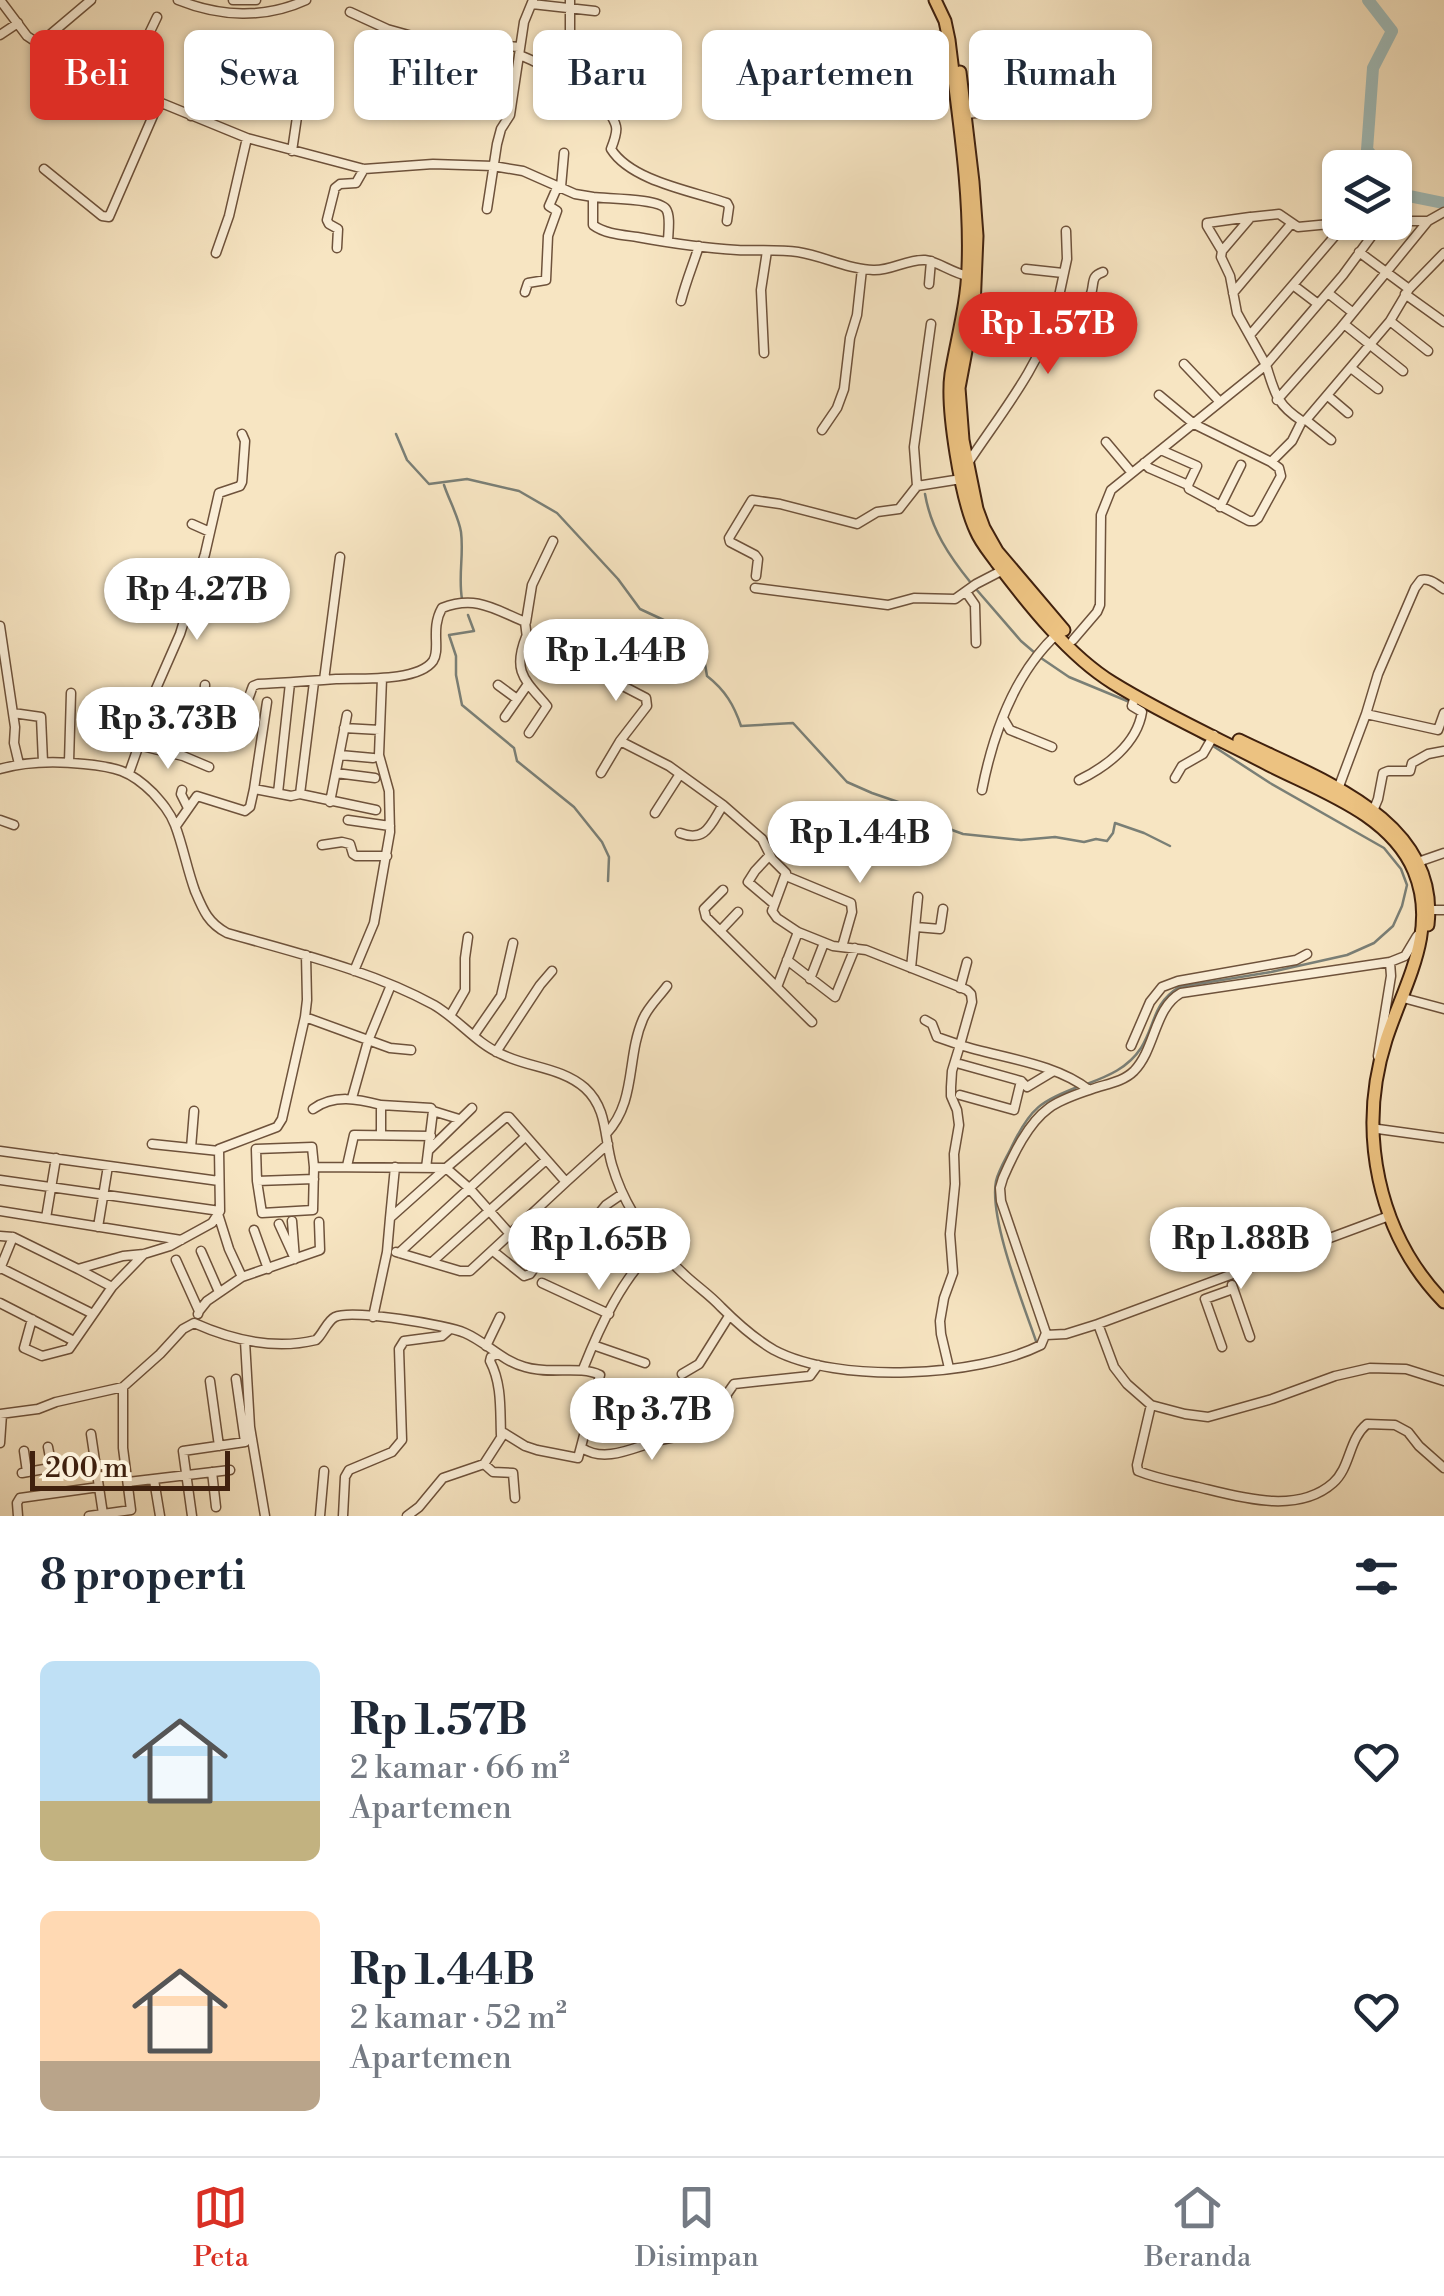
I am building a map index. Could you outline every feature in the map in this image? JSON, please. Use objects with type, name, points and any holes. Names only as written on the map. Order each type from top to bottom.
[{"type":"highway","points":[[935,0],[945,21],[966,198],[969,308],[950,390],[961,479],[976,532],[1057,634],[1133,701],[1211,741],[1338,789],[1402,836],[1418,862],[1424,876],[1427,940],[1390,1041],[1382,1074],[1378,1129],[1385,1187],[1394,1214],[1420,1264],[1444,1294]]},
{"type":"highway","points":[[943,0],[956,38],[976,220],[959,388],[962,440],[984,528],[1006,568],[1100,666],[1372,820],[1404,852],[1426,915],[1418,954],[1377,1072],[1372,1119],[1374,1152],[1378,1186],[1389,1216],[1414,1264],[1444,1302]]},
{"type":"street","points":[[0,0],[30,37]]},
{"type":"street","points":[[56,30],[90,0]]},
{"type":"street","points":[[178,0],[224,13],[251,14],[274,12],[306,0]]},
{"type":"street","points":[[233,0],[256,0]]},
{"type":"street","points":[[487,209],[499,134],[511,110],[524,22],[533,2],[570,4],[595,11]]},
{"type":"street","points":[[570,4],[570,30]]},
{"type":"street","points":[[350,12],[387,29],[441,44],[452,39],[519,51],[533,58]]},
{"type":"street","points":[[151,30],[157,18]]},
{"type":"street","points":[[0,35],[18,23]]},
{"type":"street","points":[[44,169],[102,216],[109,216],[151,120]]},
{"type":"street","points":[[201,120],[292,152],[364,169],[422,164],[492,166],[523,171],[593,198],[652,202],[667,212],[668,242]]},
{"type":"street","points":[[292,152],[297,120]]},
{"type":"street","points":[[615,120],[618,126],[612,152],[638,173],[728,204],[727,221]]},
{"type":"street","points":[[216,253],[247,138]]},
{"type":"street","points":[[561,187],[564,153]]},
{"type":"street","points":[[336,248],[338,229],[327,220],[335,188],[356,184],[364,169]]},
{"type":"street","points":[[652,202],[656,180]]},
{"type":"street","points":[[525,292],[528,283],[546,280],[548,236],[557,212],[549,206],[561,187]]},
{"type":"street","points":[[593,198],[592,222],[598,229],[699,246],[792,251],[855,270],[877,270],[916,260],[968,276]]},
{"type":"street","points":[[1322,225],[1301,227],[1277,214],[1207,226],[1222,252],[1237,313],[1266,365],[1277,400],[1287,412],[1331,440]]},
{"type":"street","points":[[1222,252],[1251,217]]},
{"type":"street","points":[[1277,400],[1436,217],[1444,229]]},
{"type":"street","points":[[1232,294],[1292,224]]},
{"type":"street","points":[[968,463],[1037,360],[1049,334],[1067,259],[1066,231]]},
{"type":"street","points":[[1250,336],[1333,240]]},
{"type":"street","points":[[1072,640],[1097,612],[1102,598],[1100,530],[1103,507],[1111,490],[1266,365],[1369,240]]},
{"type":"street","points":[[682,301],[699,246]]},
{"type":"street","points":[[764,352],[761,290],[767,251]]},
{"type":"street","points":[[1360,252],[1444,322]]},
{"type":"street","points":[[1271,462],[1390,322],[1407,292],[1444,252]]},
{"type":"street","points":[[929,284],[935,263]]},
{"type":"street","points":[[1026,268],[1064,273]]},
{"type":"street","points":[[822,430],[844,389],[862,269]]},
{"type":"street","points":[[1085,307],[1092,280],[1103,272]]},
{"type":"street","points":[[1293,285],[1318,304]]},
{"type":"street","points":[[1328,293],[1352,312]]},
{"type":"street","points":[[1057,306],[1104,350]]},
{"type":"street","points":[[969,308],[1085,307],[1103,320]]},
{"type":"street","points":[[1390,322],[1428,350]]},
{"type":"street","points":[[921,486],[914,447],[931,324]]},
{"type":"street","points":[[1344,324],[1403,372]]},
{"type":"street","points":[[1184,364],[1220,402]]},
{"type":"street","points":[[1351,368],[1378,389]]},
{"type":"street","points":[[1159,394],[1194,424],[1271,462],[1279,468],[1281,476],[1254,522],[1249,521],[1188,489],[1197,467],[1161,450]]},
{"type":"street","points":[[1328,396],[1348,413]]},
{"type":"street","points":[[129,773],[154,691],[180,634],[219,493],[237,488],[242,482],[246,441],[242,434]]},
{"type":"street","points":[[1106,442],[1132,472]]},
{"type":"street","points":[[1144,463],[1188,485]]},
{"type":"street","points":[[1220,506],[1241,464]]},
{"type":"street","points":[[756,576],[758,558],[730,542],[728,528],[754,499],[856,524],[877,512],[899,509],[921,486],[961,479]]},
{"type":"street","points":[[192,524],[210,532]]},
{"type":"street","points":[[529,733],[547,706],[520,672],[521,651],[532,584],[553,541]]},
{"type":"street","points":[[300,794],[340,557]]},
{"type":"street","points":[[755,588],[881,606],[914,598],[954,600],[1006,568]]},
{"type":"street","points":[[1338,789],[1378,674],[1415,588],[1425,579],[1444,589]]},
{"type":"street","points":[[971,588],[976,604],[976,643]]},
{"type":"street","points":[[108,714],[204,717],[239,712],[256,684],[382,678],[415,672],[432,662],[436,654],[436,622],[445,607],[474,602],[526,622]]},
{"type":"street","points":[[0,626],[19,764]]},
{"type":"street","points":[[982,790],[989,756],[1020,682],[1036,655],[1057,634]]},
{"type":"street","points":[[526,636],[536,646],[573,660],[646,698],[647,706],[600,773]]},
{"type":"street","points":[[608,678],[622,652]]},
{"type":"street","points":[[354,971],[374,923],[388,856],[389,791],[380,758],[382,678]]},
{"type":"street","points":[[278,793],[290,683]]},
{"type":"street","points":[[505,717],[528,684]]},
{"type":"street","points":[[204,717],[206,685]]},
{"type":"street","points":[[498,685],[518,699]]},
{"type":"street","points":[[69,762],[71,693]]},
{"type":"street","points":[[1079,780],[1107,764],[1136,734],[1142,712],[1133,701]]},
{"type":"street","points":[[176,826],[200,796],[248,810],[267,702]]},
{"type":"street","points":[[13,713],[40,716],[43,762]]},
{"type":"street","points":[[1366,714],[1438,730],[1444,713]]},
{"type":"street","points":[[330,802],[346,715]]},
{"type":"street","points":[[1003,718],[1010,730],[1052,747]]},
{"type":"street","points":[[344,728],[380,730]]},
{"type":"street","points":[[284,736],[308,740]]},
{"type":"street","points":[[1175,778],[1182,766],[1200,757],[1211,741]]},
{"type":"street","points":[[620,742],[680,774],[762,839],[786,876],[772,911],[776,918],[824,943],[866,950],[967,990],[972,998],[951,1086],[959,1126],[950,1234],[952,1273],[940,1321],[949,1368]]},
{"type":"street","points":[[138,745],[184,756],[209,767]]},
{"type":"street","points":[[1373,811],[1383,773],[1410,771],[1412,763],[1428,754],[1444,752]]},
{"type":"street","points":[[340,755],[373,758]]},
{"type":"street","points":[[0,769],[19,764],[69,762],[110,766],[129,773],[161,802],[176,826],[185,866],[206,916],[215,927],[391,985],[450,1016],[496,1052],[576,1082],[589,1092],[604,1117],[611,1163],[636,1218],[684,1275],[774,1350],[846,1370],[910,1372],[1003,1359],[1037,1347],[1046,1335]]},
{"type":"street","points":[[336,773],[374,778]]},
{"type":"street","points":[[654,813],[680,774]]},
{"type":"street","points":[[254,789],[376,810]]},
{"type":"street","points":[[182,790],[188,808]]},
{"type":"street","points":[[680,833],[698,837],[723,805]]},
{"type":"street","points":[[0,820],[14,826]]},
{"type":"street","points":[[348,820],[390,826]]},
{"type":"street","points":[[322,845],[346,842],[356,856],[388,856]]},
{"type":"street","points":[[1418,862],[1444,853]]},
{"type":"street","points":[[770,856],[748,880],[748,885],[774,904]]},
{"type":"street","points":[[786,876],[852,904],[842,946]]},
{"type":"street","points":[[723,890],[706,905],[706,917],[812,1022]]},
{"type":"street","points":[[910,968],[918,897]]},
{"type":"street","points":[[916,927],[940,929],[943,909]]},
{"type":"street","points":[[1046,1335],[1000,1188],[1039,1117],[1054,1105],[1133,1072],[1170,999],[1181,993],[1390,962],[1405,956],[1426,915],[1444,910]]},
{"type":"street","points":[[720,931],[738,912]]},
{"type":"street","points":[[777,987],[798,932]]},
{"type":"street","points":[[450,1016],[466,990],[468,937]]},
{"type":"street","points":[[474,1034],[500,996],[513,943]]},
{"type":"street","points":[[810,979],[824,943]]},
{"type":"street","points":[[787,960],[835,997],[855,948]]},
{"type":"street","points":[[1131,1046],[1150,1002],[1162,987],[1296,960],[1307,954]]},
{"type":"street","points":[[242,1278],[219,1212],[219,1151],[280,1124],[305,1016],[306,956]]},
{"type":"street","points":[[960,988],[967,962]]},
{"type":"street","points":[[1377,1072],[1390,962]]},
{"type":"street","points":[[1274,964],[1277,978]]},
{"type":"street","points":[[496,1052],[552,970]]},
{"type":"street","points":[[352,1098],[368,1040],[391,985]]},
{"type":"street","points":[[387,1252],[470,1272],[566,1182],[607,1139],[620,1116],[629,1092],[642,1020],[667,986]]},
{"type":"street","points":[[1407,999],[1444,1009]]},
{"type":"street","points":[[305,1016],[390,1048],[411,1050]]},
{"type":"street","points":[[925,1020],[932,1024],[937,1037],[1053,1071],[1077,1080],[1089,1090]]},
{"type":"street","points":[[960,1064],[1027,1086],[1053,1071]]},
{"type":"street","points":[[960,1096],[1014,1110],[1021,1081]]},
{"type":"street","points":[[313,1109],[326,1101],[352,1098],[382,1105],[428,1106],[459,1119]]},
{"type":"street","points":[[381,1135],[382,1105]]},
{"type":"street","points":[[429,1150],[472,1108]]},
{"type":"street","points":[[191,1148],[194,1111]]},
{"type":"street","points":[[426,1168],[433,1111]]},
{"type":"street","points":[[390,1218],[506,1116],[566,1182]]},
{"type":"street","points":[[1378,1129],[1444,1138]]},
{"type":"street","points":[[346,1166],[354,1135],[431,1136]]},
{"type":"street","points":[[399,1252],[526,1137]]},
{"type":"street","points":[[152,1144],[219,1151]]},
{"type":"street","points":[[311,1146],[314,1167],[314,1210],[261,1212],[255,1151],[258,1148],[311,1146]]},
{"type":"street","points":[[0,1150],[219,1181]]},
{"type":"street","points":[[46,1218],[56,1158]]},
{"type":"street","points":[[432,1262],[546,1160]]},
{"type":"street","points":[[98,1227],[108,1166]]},
{"type":"street","points":[[314,1167],[446,1168],[510,1234]]},
{"type":"street","points":[[373,1317],[387,1252],[394,1167]]},
{"type":"street","points":[[257,1181],[314,1179]]},
{"type":"street","points":[[0,1180],[219,1212]]},
{"type":"street","points":[[539,1228],[549,1219],[568,1213],[597,1216],[622,1194]]},
{"type":"street","points":[[0,1210],[181,1240]]},
{"type":"street","points":[[78,1269],[144,1254],[181,1240],[212,1223],[219,1212]]},
{"type":"street","points":[[1046,1335],[1066,1334],[1098,1324],[1389,1216]]},
{"type":"street","points":[[292,1222],[295,1259]]},
{"type":"street","points":[[0,1443],[1,1414],[26,1412],[123,1387],[194,1323],[207,1301],[219,1292],[242,1278],[320,1250],[319,1222]]},
{"type":"street","points":[[279,1224],[295,1259]]},
{"type":"street","points":[[254,1230],[268,1269]]},
{"type":"street","points":[[0,1236],[14,1237],[112,1288]]},
{"type":"street","points":[[14,1237],[0,1268],[94,1314]]},
{"type":"street","points":[[583,1369],[609,1314],[642,1260],[657,1246]]},
{"type":"street","points":[[200,1250],[219,1292]]},
{"type":"street","points":[[492,1250],[524,1276],[538,1262]]},
{"type":"street","points":[[32,1319],[24,1348],[46,1356],[69,1349],[112,1288],[144,1254]]},
{"type":"street","points":[[176,1260],[199,1311]]},
{"type":"street","points":[[1228,1276],[1250,1336]]},
{"type":"street","points":[[542,1283],[609,1314]]},
{"type":"street","points":[[1222,1348],[1204,1299],[1233,1289]]},
{"type":"street","points":[[0,1303],[74,1341]]},
{"type":"street","points":[[682,1374],[700,1364],[729,1316]]},
{"type":"street","points":[[194,1323],[245,1341],[306,1343],[320,1337],[336,1317],[373,1317],[450,1328],[524,1367],[565,1372],[583,1369],[600,1375],[580,1456],[525,1446],[508,1433],[501,1435]]},
{"type":"street","points":[[486,1346],[500,1317]]},
{"type":"street","points":[[1098,1324],[1114,1368],[1127,1384],[1151,1405],[1185,1414],[1208,1417],[1370,1368],[1406,1368],[1444,1381]]},
{"type":"street","points":[[344,1516],[345,1477],[349,1470],[392,1452],[402,1440],[399,1349],[404,1341],[442,1336],[450,1328]]},
{"type":"street","points":[[245,1341],[250,1427],[265,1516]]},
{"type":"street","points":[[593,1345],[645,1363]]},
{"type":"street","points":[[407,1516],[443,1478],[489,1459],[501,1435],[500,1388],[490,1361],[497,1354]]},
{"type":"street","points":[[725,1412],[734,1384],[810,1376],[818,1365]]},
{"type":"street","points":[[192,1516],[184,1451],[245,1442],[236,1379]]},
{"type":"street","points":[[210,1381],[218,1446]]},
{"type":"street","points":[[597,1386],[638,1394]]},
{"type":"street","points":[[89,1516],[132,1513],[123,1448],[123,1387]]},
{"type":"street","points":[[1151,1405],[1138,1470],[1226,1494],[1273,1501],[1319,1492],[1334,1483],[1344,1470],[1358,1432],[1367,1424],[1395,1425],[1408,1432],[1444,1468]]},
{"type":"street","points":[[582,1448],[592,1453],[619,1452],[715,1428]]},
{"type":"street","points":[[91,1434],[104,1514]]},
{"type":"street","points":[[48,1447],[52,1468]]},
{"type":"street","points":[[24,1451],[24,1472],[95,1460]]},
{"type":"street","points":[[484,1464],[493,1472],[514,1474],[515,1498]]},
{"type":"street","points":[[128,1482],[230,1470]]},
{"type":"street","points":[[320,1516],[324,1471]]},
{"type":"street","points":[[212,1472],[216,1507]]},
{"type":"street","points":[[154,1480],[160,1516]]},
{"type":"street","points":[[18,1516],[20,1498],[99,1487]]},
{"type":"waterway","points":[[1367,150],[1373,68],[1392,31],[1368,0]]},
{"type":"waterway","points":[[1412,197],[1444,203]]},
{"type":"waterway","points":[[396,434],[407,460],[429,484],[467,479],[519,491],[557,513],[640,609],[668,622],[704,658],[707,676],[728,698],[741,726],[793,723],[847,782],[933,814],[944,827],[963,834],[1021,840],[1055,837],[1107,841],[1115,823],[1170,846]]},
{"type":"waterway","points":[[444,485],[461,532],[462,599]]},
{"type":"waterway","points":[[925,494],[942,542],[971,583]]},
{"type":"waterway","points":[[976,589],[1035,653]]},
{"type":"waterway","points":[[468,615],[474,631],[449,635],[456,656],[462,705],[514,748],[517,761],[574,807],[609,857],[608,881]]},
{"type":"waterway","points":[[1041,658],[1069,677],[1132,703]]},
{"type":"waterway","points":[[1087,1084],[1117,1070],[1136,1055],[1159,1007],[1179,987],[1347,955],[1374,943],[1393,926],[1402,906],[1407,885],[1401,869],[1384,848],[1270,783],[1193,733]]},
{"type":"waterway","points":[[1036,1341],[1002,1238],[996,1181],[1031,1114],[1080,1086]]}]
